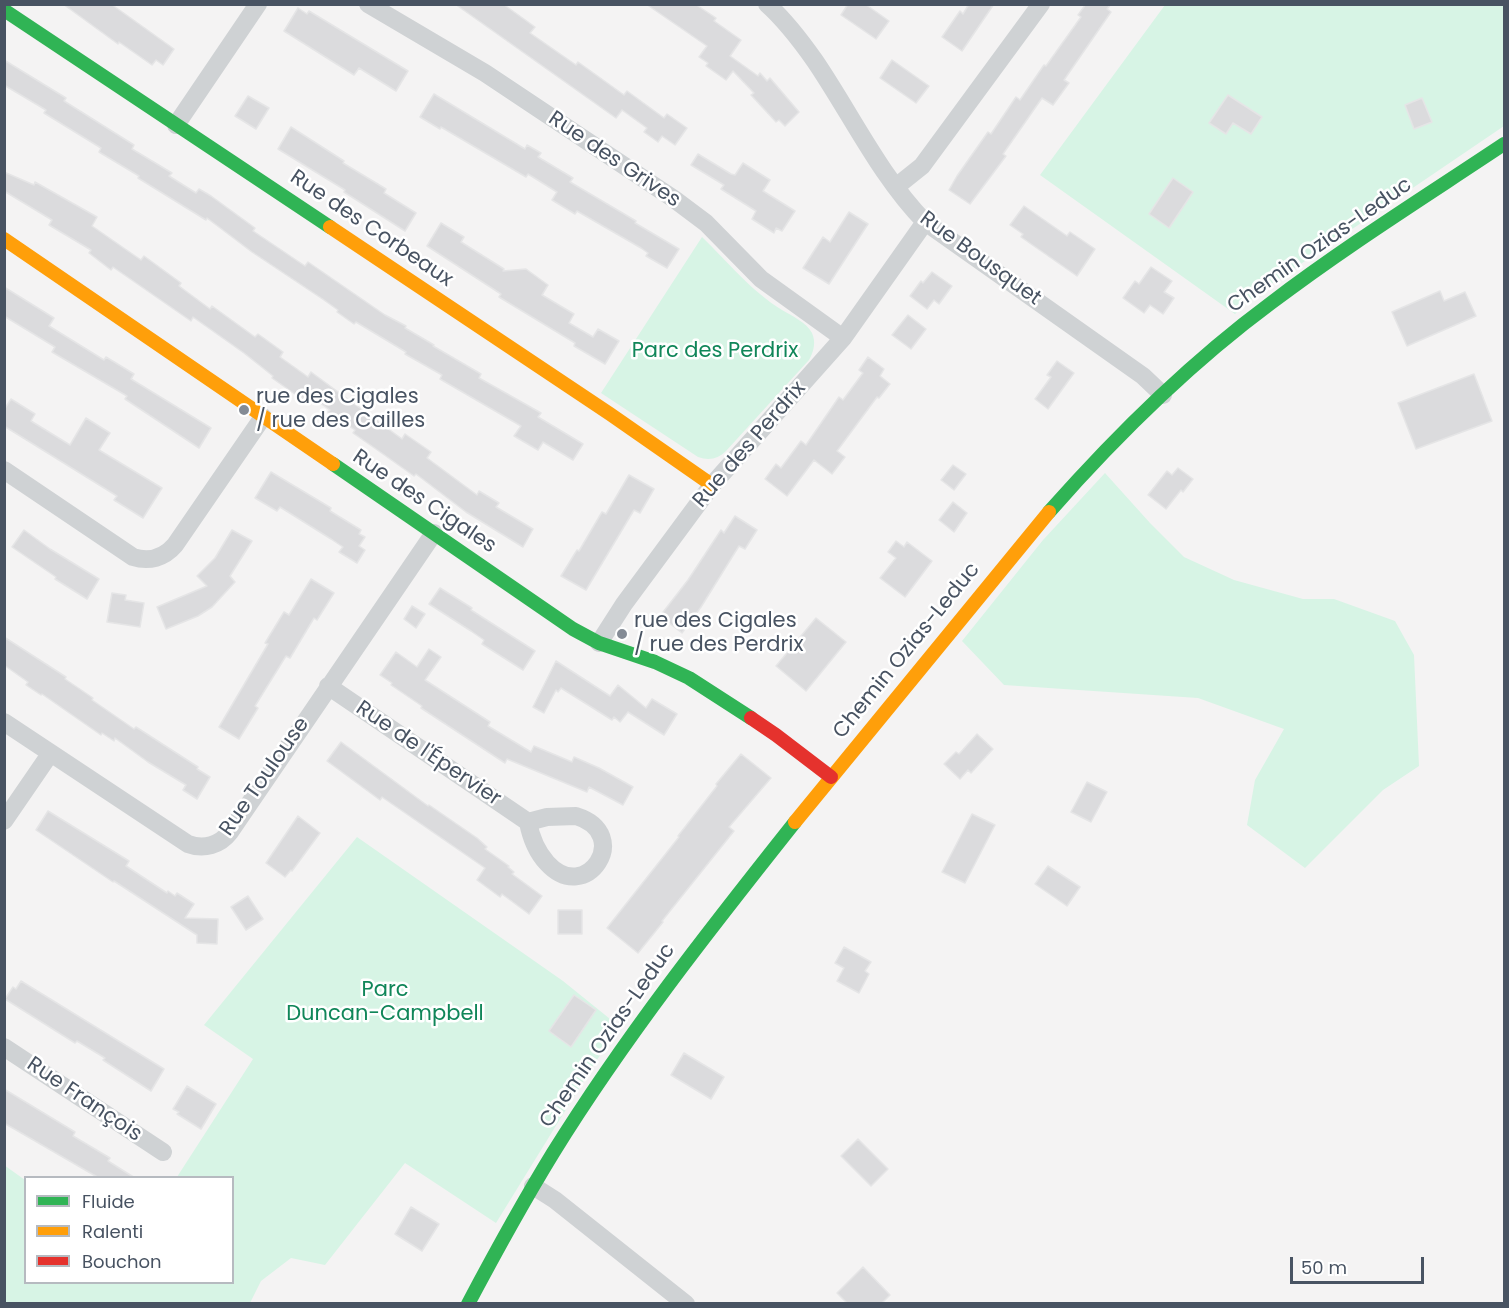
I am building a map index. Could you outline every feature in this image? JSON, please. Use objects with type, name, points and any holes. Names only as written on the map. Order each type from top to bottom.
[{"type":"street","points":[[176,125],[258,4]]},
{"type":"street","name":"Rue des Grives","points":[[368,4],[476,68],[674,199],[705,223],[761,279],[843,338]]},
{"type":"street","name":"Rue Bousquet","points":[[767,4],[784,20],[802,43],[906,200],[925,222],[1143,376],[1163,395]]},
{"type":"street","points":[[897,186],[922,166],[1041,4]]},
{"type":"street","name":"Rue des Corbeaux","points":[[4,10],[601,408],[712,485]]},
{"type":"street","name":"Chemin Ozias-Leduc","points":[[468,1304],[533,1186],[590,1095],[652,1006],[718,918],[831,777],[1057,504],[1096,461],[1163,395],[1245,323],[1293,287],[1504,144]]},
{"type":"street","name":"Rue des Perdrix","points":[[599,643],[624,604],[712,485],[843,338],[925,222]]},
{"type":"street","name":"Rue des Cigales","points":[[4,239],[573,629],[599,643],[655,662],[689,678],[776,735],[831,777]]},
{"type":"street","points":[[4,470],[133,557],[156,558],[175,545],[263,417]]},
{"type":"street","name":"Rue Toulouse","points":[[4,722],[188,844],[200,847],[211,845],[226,836],[434,533]]},
{"type":"street","name":"Rue de l'Épervier","points":[[328,686],[528,822]]},
{"type":"street","points":[[4,821],[50,754]]},
{"type":"street","name":"Rue François","points":[[4,1047],[163,1152]]},
{"type":"street","points":[[533,1186],[555,1200],[686,1304]]},
{"type":"green space","points":[[1165,5],[1504,5],[1504,126],[1258,293],[1235,314],[1040,175]]},
{"type":"green space","name":"Parc des Perdrix","points":[[702,237],[760,294],[806,326],[812,333],[814,343],[809,360],[726,451],[710,459],[698,457],[601,393]]},
{"type":"green space","points":[[1105,473],[1184,557],[1234,580],[1303,599],[1334,599],[1395,621],[1414,655],[1419,766],[1383,790],[1305,868],[1247,825],[1255,780],[1284,729],[1198,698],[1004,685],[962,641],[1043,540]]},
{"type":"green space","name":"Parc Duncan-Campbell","points":[[357,837],[563,981],[620,1027],[594,1064],[496,1223],[405,1163],[325,1265],[291,1258],[261,1281],[250,1303],[5,1303],[4,1165],[24,1179],[24,1284],[234,1284],[234,1176],[178,1176],[253,1059],[204,1025]]},
{"type":"building","points":[[63,4],[111,4],[174,49],[163,65],[156,60],[152,65],[119,42],[118,44]]},
{"type":"building","points":[[455,4],[503,4],[535,27],[530,33],[576,65],[578,62],[624,95],[627,91],[664,118],[667,114],[687,128],[675,145],[662,136],[658,142],[644,132],[647,128],[622,110],[616,118]]},
{"type":"building","points":[[646,4],[695,4],[716,18],[714,21],[741,40],[730,56],[758,76],[760,73],[767,81],[770,78],[799,112],[785,126],[779,120],[776,122],[751,95],[754,93],[733,71],[726,80],[706,66],[708,63],[699,57],[707,46]]},
{"type":"building","points":[[848,4],[865,4],[889,21],[876,39],[841,15]]},
{"type":"building","points":[[969,4],[994,4],[962,51],[942,37],[960,11],[963,14]]},
{"type":"building","points":[[1086,4],[1111,4],[1107,9],[1111,12],[1064,80],[1069,83],[1053,105],[1042,98],[1003,154],[1006,156],[970,204],[949,190],[957,176],[988,132],[991,134],[1016,97],[1020,100],[1044,65],[1046,66],[1081,17],[1078,15]]},
{"type":"building","points":[[298,8],[307,14],[309,11],[408,71],[396,91],[359,68],[354,75],[284,31]]},
{"type":"building","points":[[4,60],[66,98],[64,101],[134,145],[132,149],[172,173],[169,176],[196,193],[199,189],[211,196],[255,228],[253,231],[305,266],[308,262],[385,315],[406,326],[405,328],[481,374],[479,378],[541,413],[538,417],[583,444],[573,460],[543,442],[538,450],[514,436],[521,426],[440,379],[442,375],[405,354],[406,352],[356,322],[354,324],[337,312],[338,310],[252,252],[207,218],[206,220],[99,152],[101,148],[44,113],[46,110],[4,85]]},
{"type":"building","points":[[892,60],[929,86],[916,103],[880,78]]},
{"type":"building","points":[[434,94],[525,149],[527,145],[541,153],[538,157],[573,178],[570,182],[679,249],[667,268],[646,256],[648,253],[641,248],[577,211],[575,214],[552,200],[557,192],[528,174],[526,177],[420,117]]},
{"type":"building","points":[[1228,95],[1262,117],[1251,134],[1233,123],[1226,134],[1209,123]]},
{"type":"building","points":[[248,96],[269,108],[256,129],[235,116]]},
{"type":"building","points":[[1422,98],[1432,122],[1414,129],[1405,105]]},
{"type":"building","points":[[291,127],[386,189],[384,193],[416,213],[405,231],[344,192],[345,190],[278,149]]},
{"type":"building","points":[[698,154],[731,174],[735,175],[743,163],[770,180],[763,191],[795,211],[782,231],[776,228],[774,233],[752,219],[756,211],[721,189],[724,185],[691,165]]},
{"type":"building","points":[[4,172],[34,185],[35,182],[97,217],[92,226],[141,260],[144,256],[181,283],[179,286],[210,309],[212,306],[255,337],[258,334],[283,352],[280,357],[308,377],[311,372],[402,439],[405,434],[431,452],[427,458],[477,495],[479,491],[499,503],[496,507],[533,529],[523,547],[466,512],[416,474],[414,476],[353,433],[355,430],[328,412],[330,410],[306,393],[302,399],[272,378],[273,376],[244,353],[193,317],[191,321],[113,267],[111,270],[89,253],[91,250],[49,225],[52,220],[4,191]]},
{"type":"building","points":[[1173,178],[1193,192],[1169,228],[1149,214]]},
{"type":"building","points":[[1024,206],[1067,236],[1070,232],[1095,249],[1077,276],[1021,237],[1023,234],[1010,225]]},
{"type":"building","points":[[849,212],[868,224],[829,284],[803,268],[823,237],[830,242]]},
{"type":"building","points":[[441,223],[464,237],[461,242],[504,269],[503,271],[526,269],[548,285],[542,295],[574,314],[569,323],[593,337],[598,329],[619,341],[605,364],[499,297],[501,294],[427,246]]},
{"type":"building","points":[[1151,267],[1172,281],[1164,292],[1174,298],[1163,314],[1150,305],[1144,313],[1123,298],[1135,281],[1139,284]]},
{"type":"building","points":[[932,272],[952,286],[939,304],[934,300],[927,309],[910,296],[921,281],[923,283]]},
{"type":"building","points":[[4,287],[54,318],[49,326],[104,360],[106,357],[134,374],[131,379],[211,428],[199,448],[125,399],[127,396],[52,352],[55,347],[4,316]]},
{"type":"building","points":[[1440,291],[1444,301],[1465,292],[1476,316],[1407,346],[1392,312]]},
{"type":"building","points":[[908,315],[926,329],[911,349],[892,335]]},
{"type":"building","points":[[868,357],[884,369],[880,376],[890,384],[879,398],[877,397],[837,451],[845,457],[832,474],[814,460],[787,496],[765,479],[776,464],[781,468],[801,441],[806,445],[839,397],[843,400],[863,373],[859,370]]},
{"type":"building","points":[[1057,361],[1074,373],[1048,409],[1035,399],[1051,377],[1047,375]]},
{"type":"building","points":[[1474,374],[1492,421],[1416,449],[1398,403]]},
{"type":"building","points":[[11,399],[35,414],[31,421],[70,445],[86,418],[110,433],[99,450],[162,488],[143,518],[114,500],[117,496],[4,426],[4,410]]},
{"type":"building","points":[[953,465],[966,474],[954,490],[941,480]]},
{"type":"building","points":[[1178,468],[1193,479],[1166,509],[1148,495],[1167,471],[1172,475]]},
{"type":"building","points":[[271,472],[331,508],[330,511],[361,530],[359,534],[365,537],[359,546],[365,550],[357,563],[339,552],[343,547],[331,539],[280,507],[277,511],[255,498]]},
{"type":"building","points":[[629,475],[654,489],[640,513],[634,510],[586,590],[561,576],[602,512],[606,514]]},
{"type":"building","points":[[953,502],[967,513],[954,532],[939,520]]},
{"type":"building","points":[[735,516],[757,530],[745,549],[739,546],[682,633],[660,616],[688,580],[721,530],[724,533]]},
{"type":"building","points":[[24,530],[99,579],[87,599],[12,547]]},
{"type":"building","points":[[232,530],[252,541],[230,576],[235,582],[212,607],[198,616],[166,629],[157,607],[207,586],[197,576],[215,558]]},
{"type":"building","points":[[896,541],[904,547],[907,542],[932,561],[905,597],[880,578],[896,558],[888,552]]},
{"type":"building","points":[[311,579],[334,593],[317,620],[314,618],[290,658],[286,656],[255,706],[258,708],[239,739],[219,727],[268,644],[265,643],[284,612],[289,615]]},
{"type":"building","points":[[440,588],[535,651],[523,670],[482,644],[484,640],[429,604]]},
{"type":"building","points":[[112,593],[126,595],[125,600],[144,603],[140,627],[107,622]]},
{"type":"building","points":[[412,606],[425,614],[416,628],[404,619]]},
{"type":"building","points":[[816,618],[846,642],[806,691],[776,666]]},
{"type":"building","points":[[4,637],[66,677],[65,679],[93,698],[92,700],[134,729],[136,727],[210,777],[197,799],[183,790],[186,785],[115,738],[114,741],[102,733],[101,735],[26,685],[28,682],[4,665]]},
{"type":"building","points":[[429,649],[441,657],[425,680],[490,722],[488,726],[531,752],[534,746],[572,762],[574,757],[633,787],[623,805],[589,787],[587,792],[507,759],[505,763],[421,708],[422,706],[380,675],[396,652],[417,667]]},
{"type":"building","points":[[556,661],[610,696],[618,685],[646,708],[652,699],[677,714],[664,735],[628,712],[620,722],[614,717],[612,720],[561,688],[558,692],[556,690],[544,713],[533,707]]},
{"type":"building","points":[[977,734],[993,749],[971,773],[968,770],[960,779],[944,764],[956,752],[959,754]]},
{"type":"building","points":[[341,742],[428,806],[477,838],[487,847],[485,849],[509,866],[514,872],[512,874],[542,896],[529,914],[502,894],[500,897],[477,880],[485,868],[382,797],[380,800],[327,761]]},
{"type":"building","points":[[741,754],[771,778],[729,827],[734,831],[638,953],[607,928]]},
{"type":"building","points":[[1087,782],[1107,792],[1091,822],[1071,812]]},
{"type":"building","points":[[48,811],[129,861],[126,866],[167,893],[168,891],[175,896],[177,893],[194,904],[185,918],[218,919],[217,944],[197,943],[197,935],[36,830]]},
{"type":"building","points":[[972,814],[995,825],[965,883],[942,872]]},
{"type":"building","points":[[298,816],[320,833],[285,877],[266,863]]},
{"type":"building","points":[[1048,866],[1080,887],[1067,906],[1035,884]]},
{"type":"building","points":[[248,896],[263,919],[246,930],[231,907]]},
{"type":"building","points":[[558,910],[582,910],[582,934],[558,934]]},
{"type":"building","points":[[844,947],[871,962],[865,971],[869,974],[859,993],[837,981],[844,968],[835,963]]},
{"type":"building","points":[[21,981],[164,1069],[151,1091],[103,1060],[105,1058],[77,1041],[75,1043],[5,999],[13,987],[16,989]]},
{"type":"building","points":[[574,995],[596,1010],[571,1047],[549,1031]]},
{"type":"building","points":[[684,1053],[724,1077],[711,1099],[671,1075]]},
{"type":"building","points":[[187,1086],[216,1104],[201,1129],[173,1109]]},
{"type":"building","points":[[4,1089],[75,1132],[73,1136],[110,1158],[108,1161],[132,1176],[96,1176],[4,1123]]},
{"type":"building","points":[[858,1139],[888,1169],[871,1186],[841,1156]]},
{"type":"building","points":[[411,1207],[439,1224],[422,1251],[395,1234]]},
{"type":"building","points":[[863,1267],[890,1295],[881,1304],[848,1304],[837,1293]]},
{"type":"traffic: fast","points":[[4,10],[330,227]]},
{"type":"traffic: fast","points":[[1049,512],[1127,428],[1183,375],[1241,326],[1328,261],[1504,144]]},
{"type":"traffic: fast","points":[[333,464],[573,629],[599,643],[655,662],[689,678],[751,718]]},
{"type":"traffic: fast","points":[[468,1304],[542,1171],[609,1067],[700,943],[795,822]]},
{"type":"traffic: slow","points":[[330,227],[712,485]]},
{"type":"traffic: slow","points":[[4,239],[333,464]]},
{"type":"traffic: slow","points":[[795,822],[1049,512]]},
{"type":"traffic: jam","points":[[751,718],[831,777]]},
{"type":"place","name":"rue des Cigales / rue des Cailles","points":[[244,410]]},
{"type":"place","name":"rue des Cigales / rue des Perdrix","points":[[622,634]]}]
